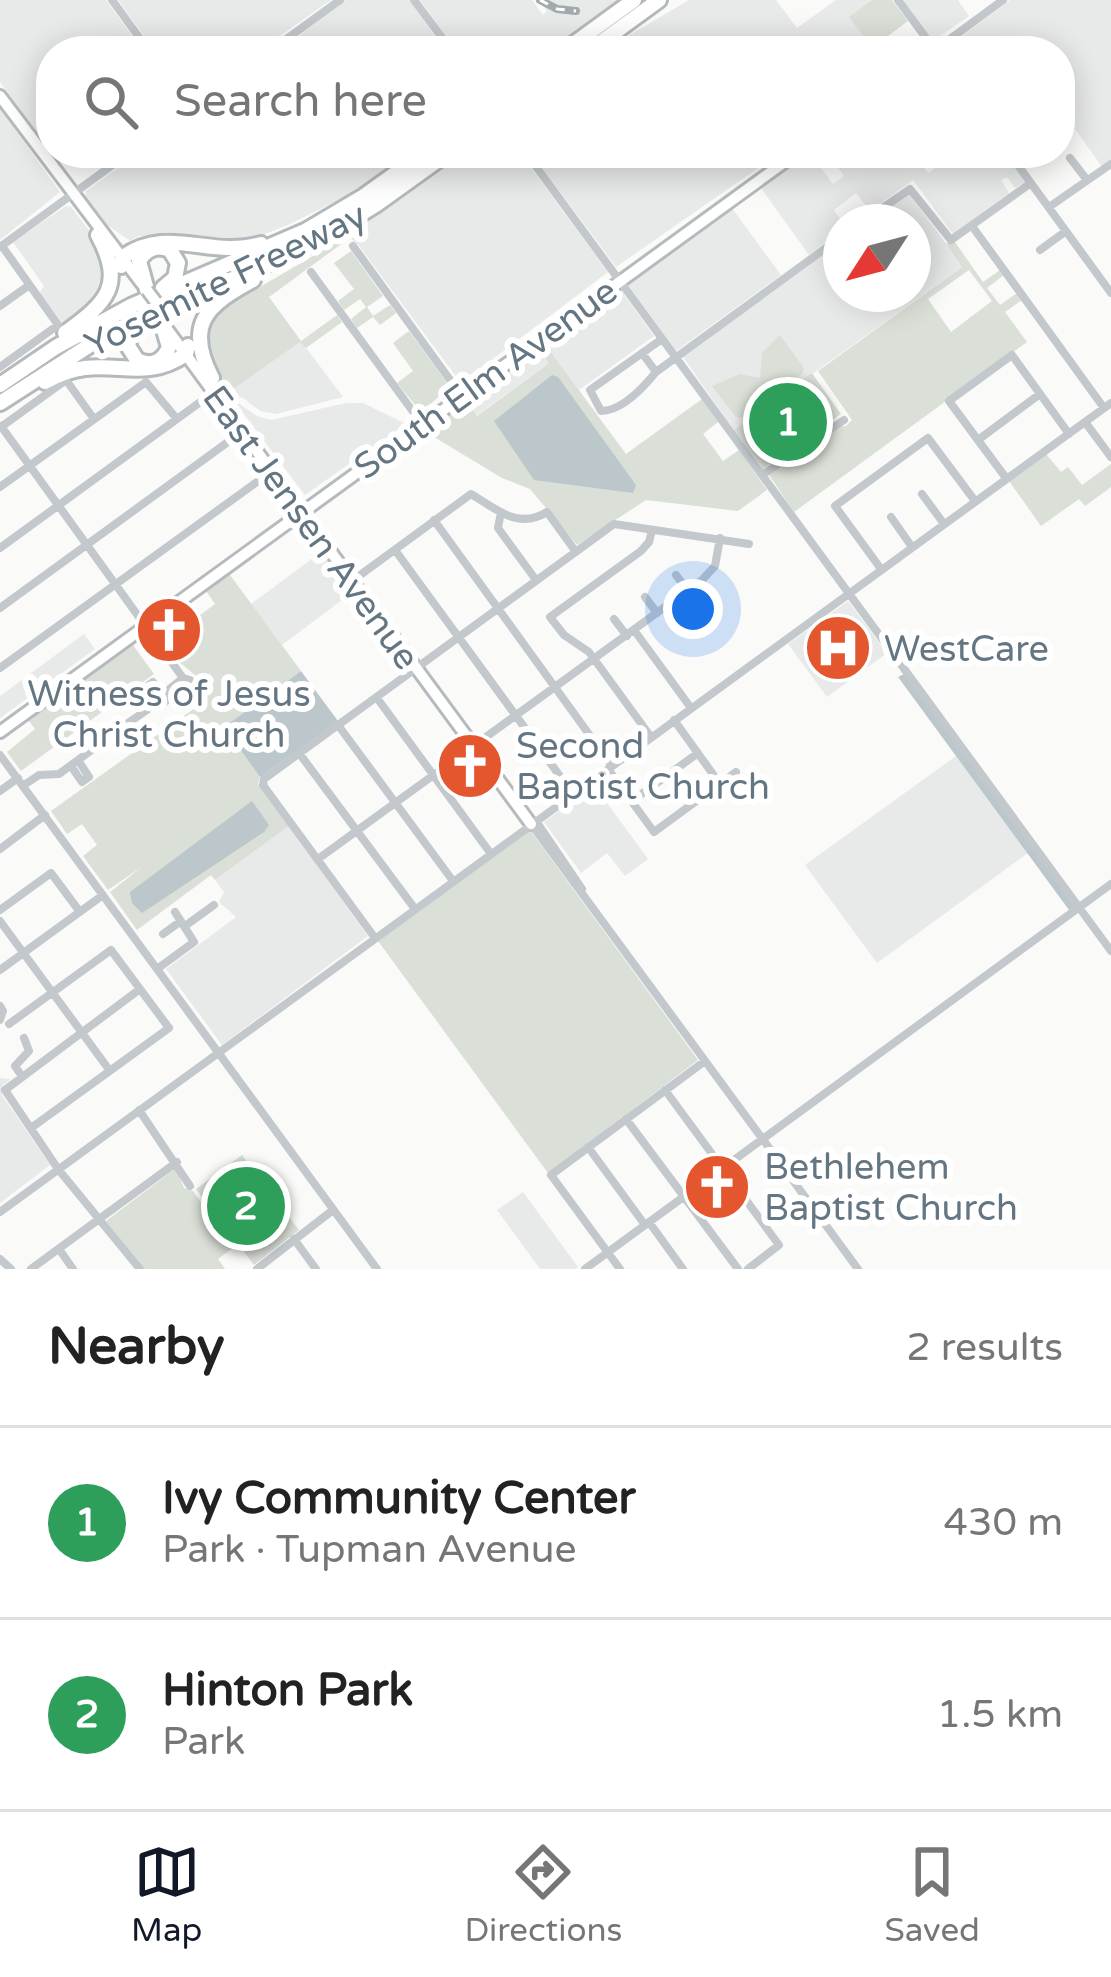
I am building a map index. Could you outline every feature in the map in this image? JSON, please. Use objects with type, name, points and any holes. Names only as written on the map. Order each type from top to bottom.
[{"type":"highway","points":[[584,36],[633,0]]},
{"type":"highway","points":[[611,36],[659,0]]},
{"type":"highway","points":[[611,36],[673,0]]},
{"type":"highway","name":"Yosemite Freeway","points":[[0,383],[142,295],[273,247],[348,206],[402,168]]},
{"type":"highway","name":"Yosemite Freeway","points":[[0,406],[76,351],[314,242],[356,219],[427,168]]},
{"type":"highway","points":[[122,262],[159,241],[213,249],[255,245],[348,206]]},
{"type":"highway","points":[[0,383],[103,302],[112,270],[98,235]]},
{"type":"highway","points":[[213,385],[199,343],[208,311],[314,242]]},
{"type":"highway","points":[[164,320],[167,352],[154,363],[137,360],[128,346],[131,331],[182,300]]},
{"type":"highway","points":[[0,406],[78,366],[156,369],[187,350]]},
{"type":"main road","name":"East Jensen Avenue","points":[[0,95],[36,150]]},
{"type":"main road","name":"East Jensen Avenue","points":[[51,168],[303,508]]},
{"type":"main road","name":"South Elm Avenue","points":[[0,728],[770,168]]},
{"type":"main road","name":"East Jensen Avenue","points":[[72,194],[122,262]]},
{"type":"main road","name":"East Jensen Avenue","points":[[213,385],[534,822]]},
{"type":"main road","points":[[243,431],[262,446]]},
{"type":"street","points":[[112,0],[138,36]]},
{"type":"street","points":[[291,36],[340,0]]},
{"type":"street","points":[[414,0],[441,36]]},
{"type":"street","points":[[898,0],[923,36]]},
{"type":"street","points":[[954,36],[1003,0]]},
{"type":"street","points":[[1075,164],[1087,180]]},
{"type":"street","points":[[1048,207],[1111,164]]},
{"type":"street","points":[[0,367],[58,325],[1,246],[108,168]]},
{"type":"street","points":[[537,168],[1111,952]]},
{"type":"street","points":[[1020,168],[1111,293]]},
{"type":"street","points":[[931,215],[951,240],[1031,183]]},
{"type":"street","points":[[888,204],[910,189],[922,204]]},
{"type":"street","points":[[0,1212],[1108,405],[972,226]]},
{"type":"street","points":[[1040,250],[1066,231]]},
{"type":"street","points":[[353,246],[459,393]]},
{"type":"street","points":[[662,339],[590,394],[601,410],[609,411],[644,387],[656,372],[823,250]]},
{"type":"street","points":[[310,272],[420,422]]},
{"type":"street","points":[[0,306],[29,286]]},
{"type":"street","points":[[642,352],[656,372]]},
{"type":"street","points":[[1006,478],[950,401],[1012,355],[1069,434]]},
{"type":"street","points":[[0,791],[39,775],[59,775],[187,679],[1,427],[66,380],[94,419]]},
{"type":"street","points":[[0,487],[148,381],[177,419]]},
{"type":"street","points":[[0,548],[177,419],[213,385]]},
{"type":"street","points":[[977,440],[1040,394]]},
{"type":"street","points":[[762,475],[844,420]]},
{"type":"street","points":[[1085,422],[1111,457]]},
{"type":"street","points":[[0,608],[243,431]]},
{"type":"street","points":[[881,569],[835,506],[928,437],[975,501]]},
{"type":"street","points":[[0,668],[272,471]]},
{"type":"street","points":[[354,580],[471,494],[526,521],[547,512],[576,551]]},
{"type":"street","points":[[922,494],[944,524]]},
{"type":"street","points":[[501,512],[498,528],[536,580]]},
{"type":"street","points":[[891,517],[912,547]]},
{"type":"street","points":[[434,520],[654,832],[736,772]]},
{"type":"street","points":[[375,938],[262,781],[614,524],[749,544]]},
{"type":"street","points":[[651,737],[594,659],[550,617],[641,551],[652,530]]},
{"type":"street","points":[[318,859],[688,591],[715,566],[720,538]]},
{"type":"street","points":[[395,550],[573,794]]},
{"type":"street","points":[[676,574],[688,591]]},
{"type":"street","points":[[645,597],[657,613]]},
{"type":"street","points":[[614,619],[691,708]]},
{"type":"street","points":[[377,698],[491,854]]},
{"type":"street","points":[[674,721],[720,784]]},
{"type":"street","points":[[338,725],[453,881]]},
{"type":"street","points":[[299,753],[415,909]]},
{"type":"street","points":[[632,801],[698,753]]},
{"type":"street","points":[[0,755],[377,1269]]},
{"type":"street","points":[[0,849],[45,815]]},
{"type":"street","name":"East Jensen Avenue","points":[[534,822],[858,1269]]},
{"type":"street","points":[[0,910],[51,873],[80,912]]},
{"type":"street","points":[[584,1269],[1111,884]]},
{"type":"street","points":[[0,970],[103,895]]},
{"type":"street","points":[[163,934],[180,920],[214,905]]},
{"type":"street","points":[[158,969],[194,942],[180,920]]},
{"type":"street","points":[[0,921],[110,1071]]},
{"type":"street","points":[[0,1006],[4,1022],[111,950],[169,1028],[31,1128]]},
{"type":"street","points":[[140,989],[5,1090],[58,1169],[140,1269]]},
{"type":"street","points":[[24,1039],[38,1063]]},
{"type":"street","points":[[22,1075],[15,1066],[29,1052]]},
{"type":"street","points":[[620,1269],[551,1174],[705,1061]]},
{"type":"street","points":[[664,1090],[779,1245],[748,1269]]},
{"type":"street","points":[[140,1110],[190,1186]]},
{"type":"street","points":[[626,1119],[738,1269]]},
{"type":"street","points":[[588,1147],[683,1269]]},
{"type":"street","points":[[32,1269],[177,1162]]},
{"type":"street","points":[[257,1268],[333,1210]]},
{"type":"street","points":[[294,1239],[316,1269]]},
{"type":"street","points":[[59,1249],[73,1269]]},
{"type":"street","points":[[0,1259],[11,1269]]},
{"type":"shaded area","points":[[0,0],[106,0],[132,36],[36,36],[36,131],[0,82]]},
{"type":"shaded area","points":[[118,0],[331,0],[279,36],[144,36]]},
{"type":"shaded area","points":[[346,0],[409,0],[435,36],[299,36]]},
{"type":"shaded area","points":[[420,0],[532,0],[543,15],[547,11],[538,0],[618,0],[571,36],[446,36]]},
{"type":"shaded area","points":[[689,0],[776,0],[797,28],[836,0],[872,0],[850,17],[863,36],[628,36]]},
{"type":"shaded area","points":[[872,0],[892,0],[908,21],[888,36],[863,36],[849,17]]},
{"type":"shaded area","points":[[903,0],[958,0],[969,16],[940,36],[929,36]]},
{"type":"shaded area","points":[[1010,0],[1111,0],[1111,161],[1102,167],[1075,129],[1075,36],[962,36]]},
{"type":"shaded area","points":[[0,109],[36,159],[36,168],[43,168],[60,192],[0,240]]},
{"type":"shaded area","points":[[118,168],[389,168],[290,224],[250,240],[223,243],[166,232],[130,241],[103,222],[85,198],[86,191]]},
{"type":"shaded area","points":[[439,168],[531,168],[608,272],[461,383],[347,235]]},
{"type":"shaded area","points":[[542,168],[758,168],[616,267]]},
{"type":"shaded area","points":[[780,168],[821,168],[833,184],[844,176],[838,168],[924,168],[928,173],[935,168],[1015,168],[1025,182],[1015,188],[1007,177],[1001,180],[1009,193],[953,234],[913,180],[880,204],[865,204],[856,193],[842,204],[823,204],[823,244],[809,255],[758,184]]},
{"type":"shaded area","points":[[908,193],[916,204],[893,204]]},
{"type":"shaded area","points":[[729,204],[781,275],[676,351],[626,282]]},
{"type":"shaded area","points":[[66,206],[88,229],[103,279],[92,301],[60,328],[59,319],[39,294],[44,286],[13,242]]},
{"type":"shaded area","points":[[931,224],[963,266],[931,289]]},
{"type":"shaded area","points":[[342,239],[269,297],[301,341],[337,315],[342,322],[306,348],[300,342],[228,393],[204,341],[209,324],[219,311]]},
{"type":"shaded area","points":[[955,242],[983,282],[1000,270],[1004,275],[987,288],[1000,305],[1017,293],[1022,300],[1005,312],[1027,342],[794,512],[769,475],[834,427],[852,420],[818,371],[900,312],[931,312],[931,303],[951,332],[992,301],[969,270],[931,297],[931,289],[962,267],[946,243]]},
{"type":"shaded area","points":[[351,251],[383,296],[367,307],[373,316],[390,305],[396,313],[380,325],[373,317],[357,328],[351,319],[366,307],[360,299],[344,310],[338,301],[354,289],[334,263]]},
{"type":"shaded area","points":[[823,255],[823,312],[899,312],[734,430],[683,357]]},
{"type":"shaded area","points":[[619,288],[654,336],[579,390],[542,340]]},
{"type":"shaded area","points":[[409,331],[450,387],[421,412],[397,383],[413,371],[393,343]]},
{"type":"shaded area","points":[[780,335],[804,368],[802,374],[736,417],[712,386],[740,374],[760,378],[762,353]]},
{"type":"shaded area","points":[[542,340],[626,454],[702,399],[718,422],[703,434],[723,461],[739,450],[767,490],[738,511],[646,500],[577,545],[530,489],[502,478],[421,429],[462,397],[477,416],[549,363],[536,344]]},
{"type":"shaded area","points":[[301,341],[343,397],[276,414],[260,411],[242,397],[235,401],[271,420],[363,403],[406,424],[305,495],[228,393]]},
{"type":"shaded area","points":[[536,344],[550,362],[476,416],[462,397]]},
{"type":"shaded area","points":[[812,373],[841,414],[763,469],[734,430]]},
{"type":"shaded area","points":[[552,375],[636,485],[633,493],[534,480],[494,421]]},
{"type":"shaded area","points":[[1046,454],[1061,472],[1068,467],[1082,485],[1111,464],[1111,487],[1085,506],[1079,499],[1041,526],[1009,481]]},
{"type":"shaded area","points":[[324,550],[354,591],[282,645],[251,604]]},
{"type":"shaded area","points":[[227,571],[301,671],[224,727],[289,826],[215,880],[211,875],[137,930],[110,892],[143,866],[108,890],[83,856],[97,845],[82,824],[67,834],[51,811],[202,703],[191,687],[196,676],[177,660],[189,651],[164,617],[179,606],[192,621],[215,604],[204,588]]},
{"type":"shaded area","name":"WestCare","points":[[848,601],[887,653],[827,697],[788,644]]},
{"type":"shaded area","points":[[84,634],[95,649],[0,718],[0,696]]},
{"type":"shaded area","points":[[130,641],[154,674],[21,771],[7,752],[35,729],[26,717]]},
{"type":"shaded area","points":[[301,671],[338,721],[260,777],[224,727]]},
{"type":"shaded area","points":[[904,674],[1074,907],[1069,910],[898,677]]},
{"type":"shaded area","points":[[956,756],[1028,853],[877,963],[805,865]]},
{"type":"shaded area","points":[[594,785],[648,859],[625,876],[607,853],[581,873],[544,822]]},
{"type":"shaded area","points":[[252,801],[269,825],[264,832],[142,913],[132,903],[130,892]]},
{"type":"shaded area","points":[[289,826],[368,936],[222,1045],[166,969],[236,917],[219,902],[224,892],[215,880]]},
{"type":"shaded area","points":[[530,830],[698,1060],[548,1173],[378,941]]},
{"type":"shaded area","points":[[0,1078],[11,1079],[3,1085],[2,1095],[50,1165],[0,1203]]},
{"type":"shaded area","points":[[242,1155],[299,1230],[254,1265],[196,1189]]},
{"type":"shaded area","points":[[176,1168],[184,1188],[193,1191],[234,1247],[218,1259],[225,1269],[145,1269],[106,1221]]},
{"type":"shaded area","points":[[523,1192],[578,1267],[540,1269],[497,1210]]},
{"type":"railway","points":[[540,0],[557,9],[576,11]]},
{"type":"place","name":"Ivy Community Center","points":[[788,422]]},
{"type":"place","name":"Witness of Jesus Christ Church","points":[[169,630]]},
{"type":"place","name":"WestCare","points":[[838,648]]},
{"type":"place","name":"Second Baptist Church","points":[[470,766]]},
{"type":"place","name":"Bethlehem Baptist Church","points":[[717,1187]]},
{"type":"place","name":"Hinton Park","points":[[246,1206]]}]
